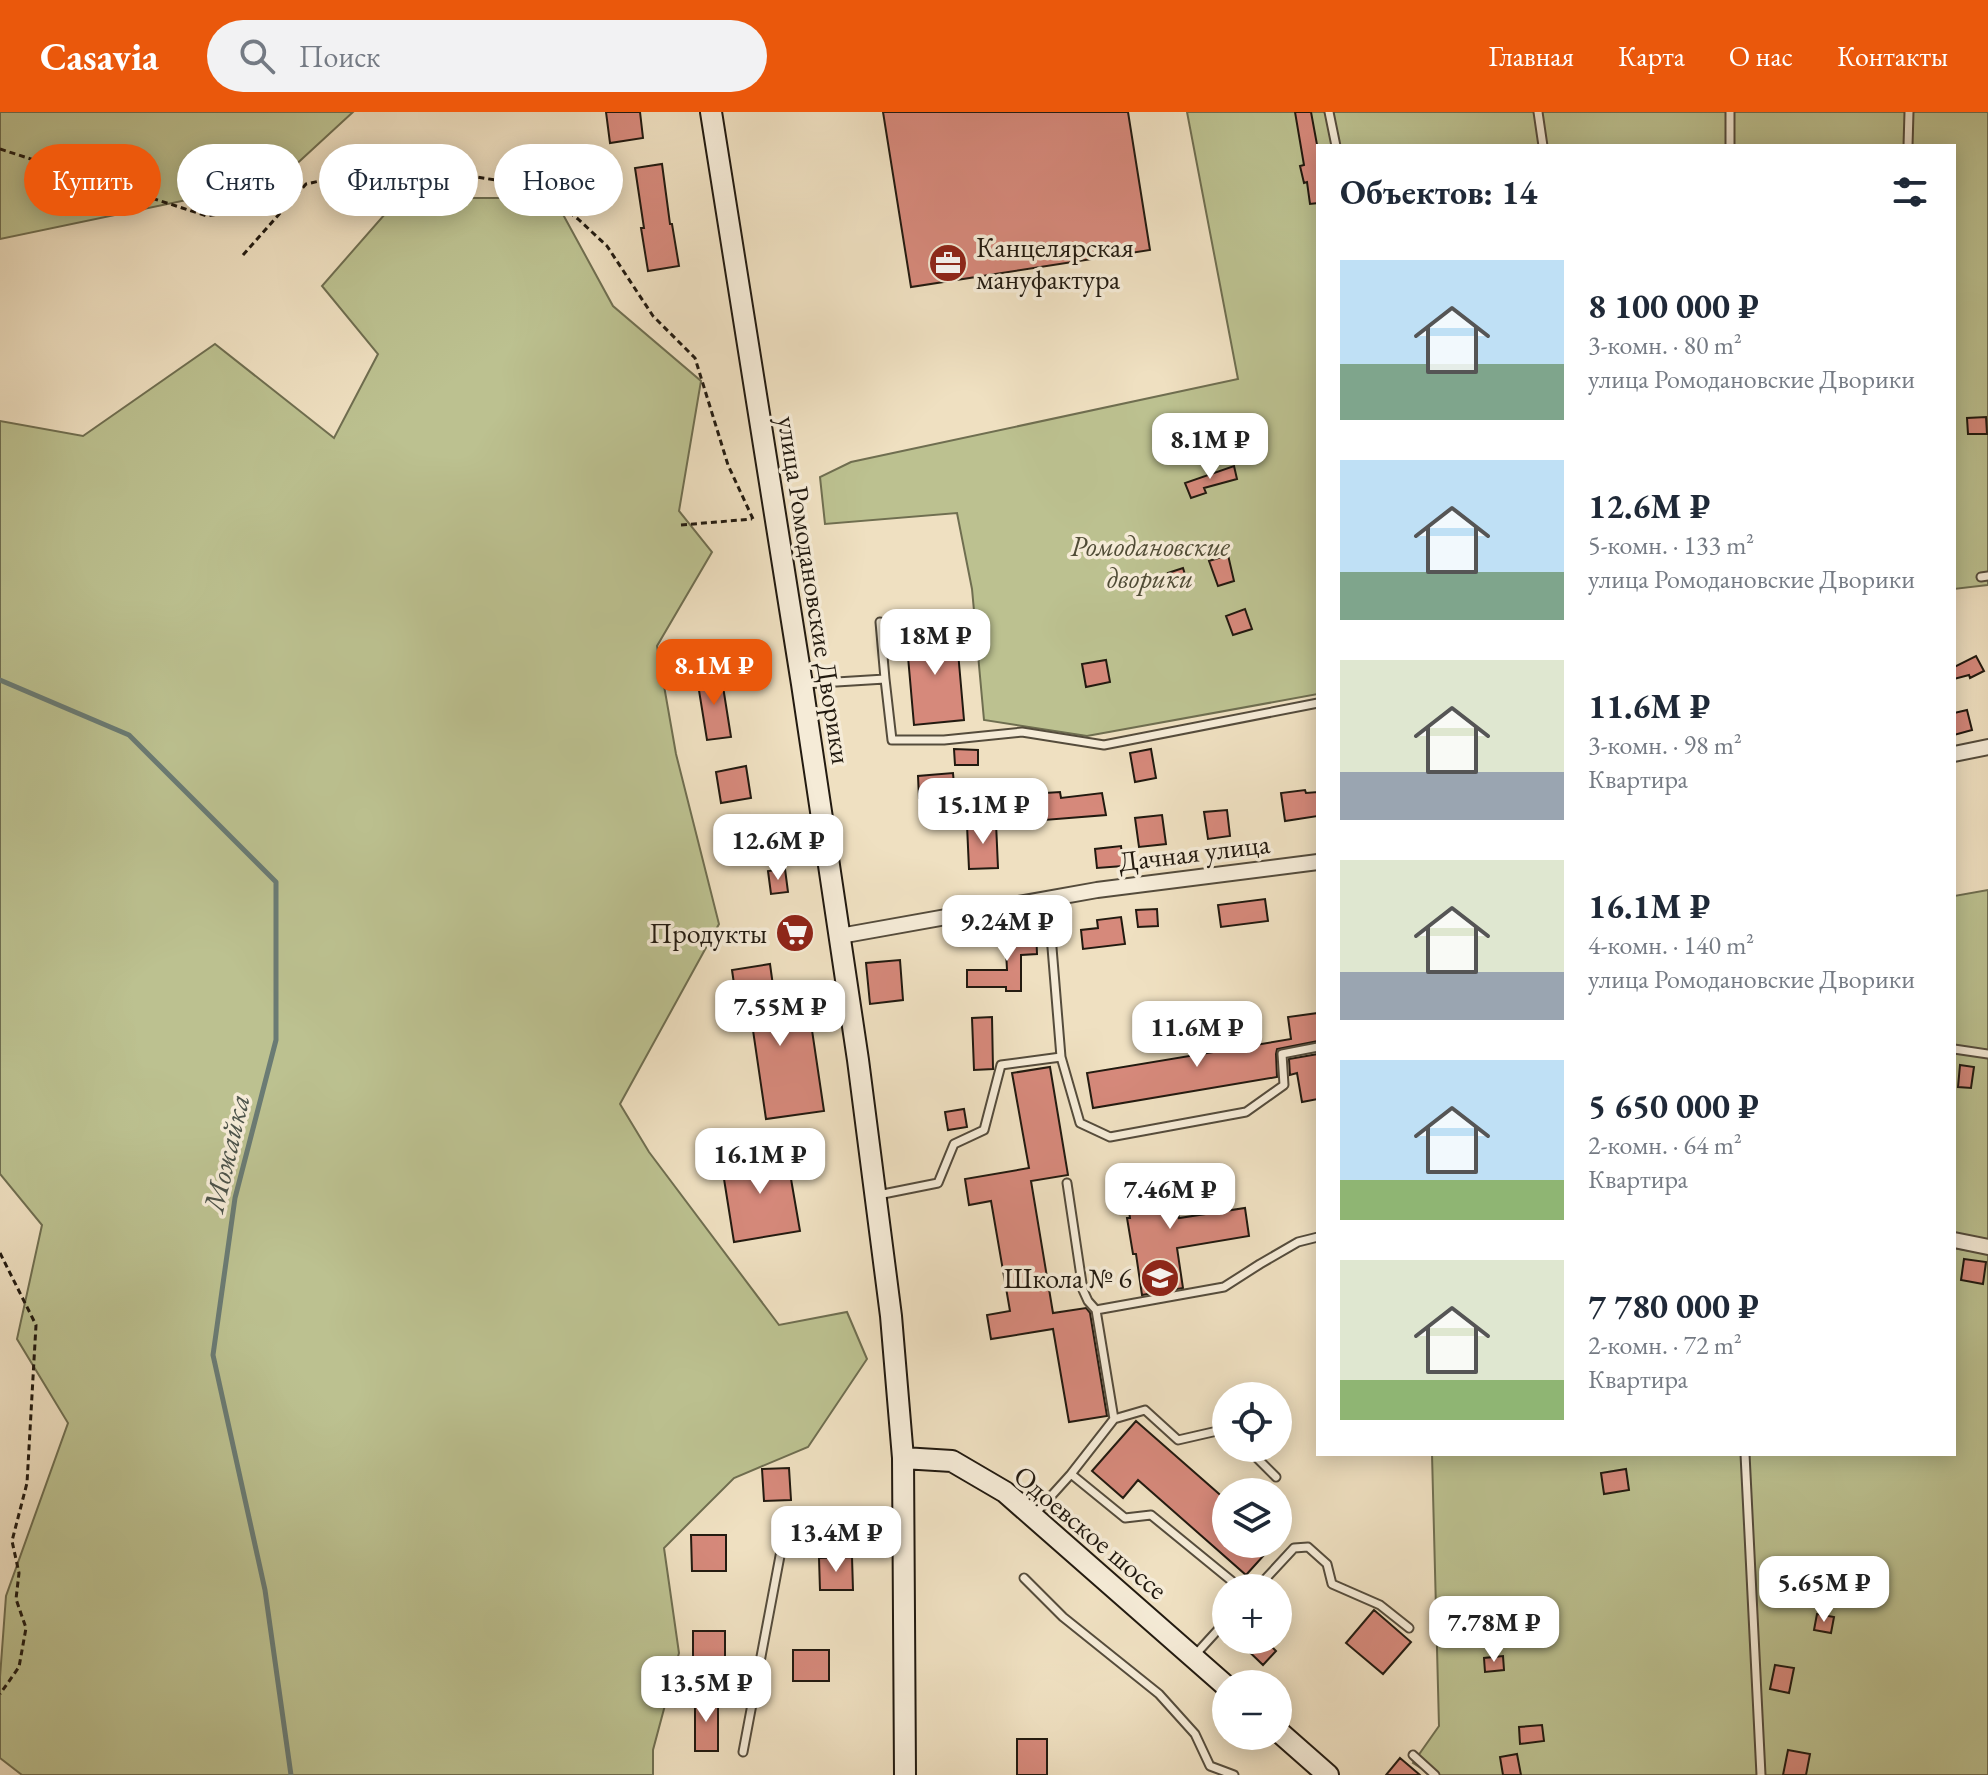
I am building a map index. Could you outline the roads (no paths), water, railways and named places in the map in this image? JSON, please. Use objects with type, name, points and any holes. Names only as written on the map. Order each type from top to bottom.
[{"type":"street","name":"улица Ромодановские Дворики","points":[[711,112],[840,936],[891,1316],[903,1458],[905,1775]]},
{"type":"street","points":[[1956,754],[1988,747]]},
{"type":"street","name":"Дачная улица","points":[[840,936],[1097,890],[1316,862]]},
{"type":"street","points":[[1956,1240],[1988,1247]]},
{"type":"street","name":"Одоевское шоссе","points":[[903,1458],[952,1461],[1005,1492],[1212,1674]]},
{"type":"street","points":[[1292,1743],[1328,1775]]},
{"type":"lane","points":[[1329,112],[1336,144]]},
{"type":"lane","points":[[1538,112],[1543,144]]},
{"type":"lane","points":[[1730,112],[1730,144]]},
{"type":"lane","points":[[1908,144],[1909,112]]},
{"type":"lane","points":[[880,622],[892,740],[944,740],[1022,732],[1104,745],[1316,703]]},
{"type":"lane","points":[[802,684],[885,679]]},
{"type":"lane","points":[[1048,899],[1061,1057],[1080,1123],[1110,1137],[1246,1112],[1284,1085],[1282,1054],[1316,1047]]},
{"type":"lane","points":[[1956,1049],[1988,1054]]},
{"type":"lane","points":[[875,1196],[938,1183],[954,1144],[984,1130],[1001,1065],[1061,1057]]},
{"type":"lane","points":[[1067,1183],[1083,1290],[1096,1310],[1114,1419]]},
{"type":"lane","points":[[1096,1310],[1224,1287],[1298,1242],[1316,1238]]},
{"type":"lane","points":[[1032,1516],[1071,1474],[1114,1419],[1145,1410],[1178,1440],[1212,1432]]},
{"type":"lane","points":[[1745,1456],[1761,1775]]},
{"type":"lane","points":[[1261,1462],[1276,1477]]},
{"type":"lane","points":[[1071,1474],[1125,1518],[1151,1515],[1223,1574]]},
{"type":"lane","points":[[743,1752],[783,1540],[903,1539]]},
{"type":"lane","points":[[1270,1574],[1294,1548],[1308,1547],[1327,1564],[1332,1584],[1380,1605],[1409,1628]]},
{"type":"lane","points":[[1024,1578],[1063,1617],[1159,1694],[1195,1734],[1210,1766],[1234,1775]]},
{"type":"lane","points":[[1193,1657],[1212,1636]]},
{"type":"lane","points":[[1413,1755],[1435,1775]]},
{"type":"lane","points":[[1206,1775],[1210,1766]]},
{"type":"waterway","name":"Можайка","points":[[0,680],[129,735],[276,882],[276,1040],[235,1198],[213,1355],[265,1590],[291,1775]]},
{"type":"place","name":"Канцелярская мануфактура","points":[[948,263]]},
{"type":"place","name":"Продукты","points":[[795,933]]},
{"type":"place","name":"Школа № 6","points":[[1160,1278]]},
{"type":"park label","name":"Ромодановские дворики","points":[[1150,562]]}]
